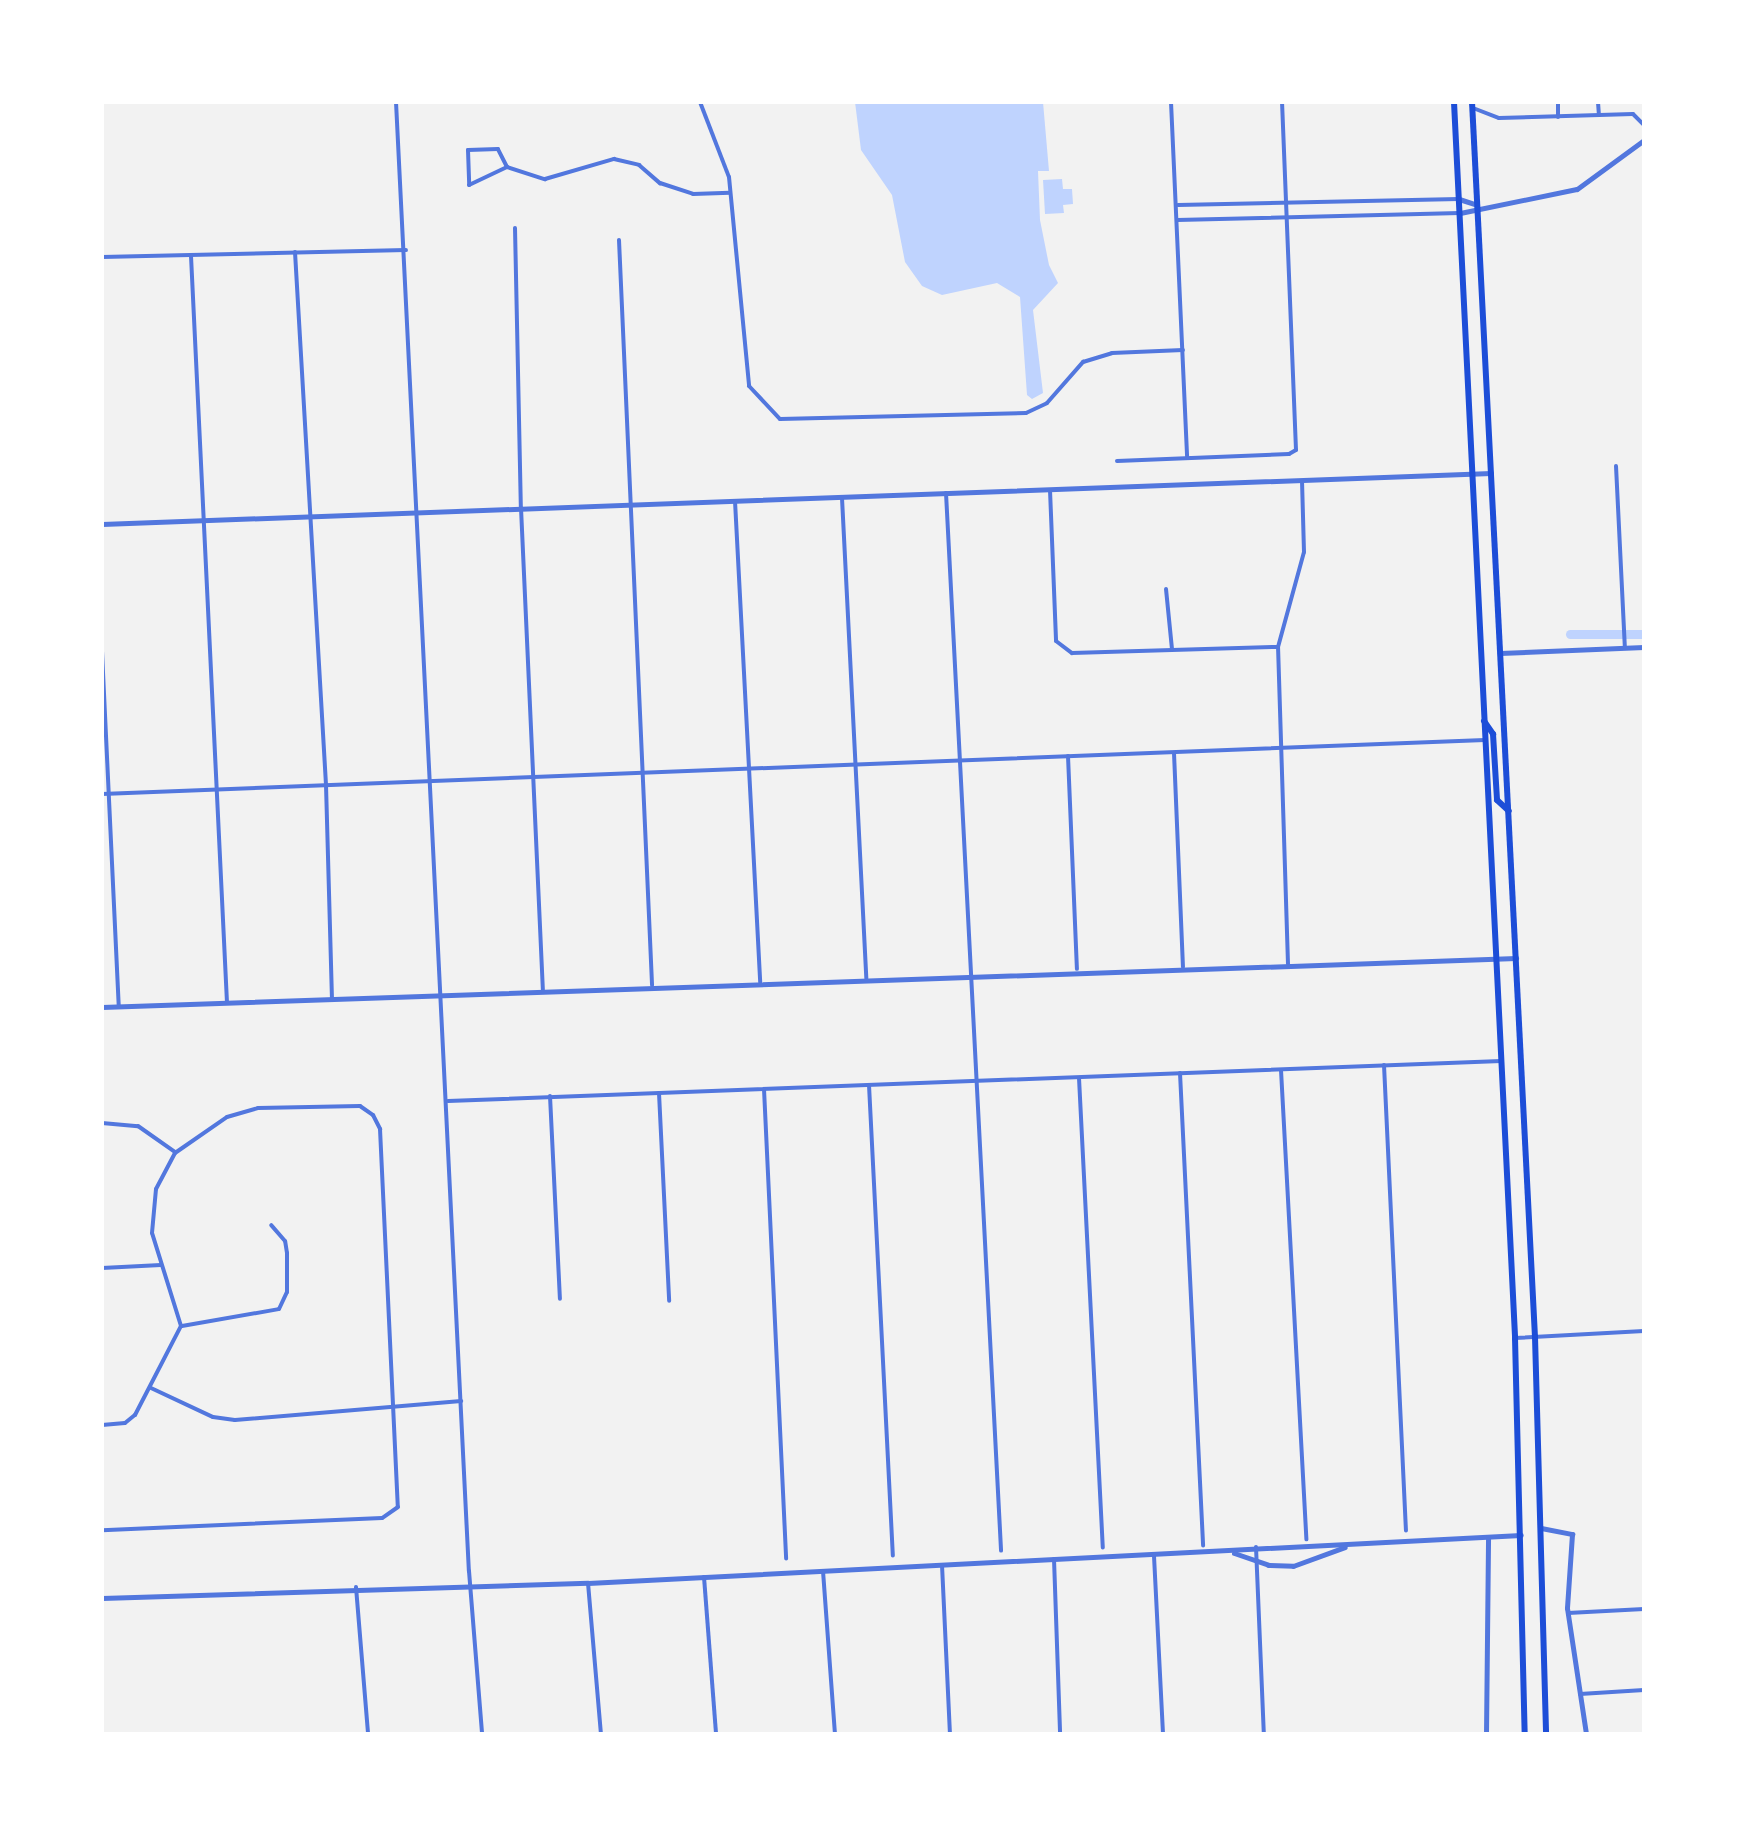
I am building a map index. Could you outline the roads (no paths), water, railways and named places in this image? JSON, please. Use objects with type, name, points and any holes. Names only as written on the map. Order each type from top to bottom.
[{"type":"main road","points":[[1454,102],[1515,1338],[1525,1734]]},
{"type":"main road","points":[[1472,105],[1535,1337],[1546,1734]]},
{"type":"main road","points":[[1484,721],[1493,734],[1497,800],[1509,811]]},
{"type":"street","points":[[396,102],[406,250],[469,1571],[482,1734]]},
{"type":"street","points":[[700,102],[719,144],[730,193],[749,386],[780,419],[1026,413],[1047,403],[1083,362],[1112,353],[1183,350]]},
{"type":"street","points":[[1171,102],[1187,458]]},
{"type":"street","points":[[1117,461],[1289,454],[1296,450],[1289,214],[1282,102]]},
{"type":"street","points":[[1558,102],[1558,117]]},
{"type":"street","points":[[1598,102],[1599,115]]},
{"type":"street","points":[[1472,105],[1499,118],[1633,114],[1644,125]]},
{"type":"street","points":[[1177,220],[1289,214],[1460,213],[1478,206],[1524,202],[1577,189],[1644,140]]},
{"type":"street","points":[[507,167],[498,149],[468,150],[469,185],[507,167],[545,179],[614,159],[639,165],[660,183],[693,194],[730,193]]},
{"type":"street","points":[[1177,205],[1459,199],[1478,206]]},
{"type":"street","points":[[1421,201],[1421,213]]},
{"type":"street","points":[[515,228],[521,508],[543,989]]},
{"type":"street","points":[[619,240],[627,505],[652,985]]},
{"type":"street","points":[[102,257],[406,250]]},
{"type":"street","points":[[295,252],[326,785],[332,999]]},
{"type":"street","points":[[191,256],[227,1002]]},
{"type":"street","points":[[1616,466],[1625,648]]},
{"type":"street","points":[[102,524],[1491,473]]},
{"type":"street","points":[[1288,964],[1278,748],[1278,647],[1304,552],[1302,481]]},
{"type":"street","points":[[1050,488],[1056,641],[1072,653],[1278,647]]},
{"type":"street","points":[[946,493],[1001,1551]]},
{"type":"street","points":[[842,498],[866,978]]},
{"type":"street","points":[[735,501],[760,982]]},
{"type":"street","points":[[1166,589],[1172,649]]},
{"type":"street","points":[[1500,653],[1644,647]]},
{"type":"street","points":[[102,651],[119,1006]]},
{"type":"street","points":[[102,794],[1485,740]]},
{"type":"street","points":[[1173,752],[1183,967]]},
{"type":"street","points":[[1068,756],[1077,969]]},
{"type":"street","points":[[102,1007],[1077,969],[1516,958]]},
{"type":"street","points":[[448,1101],[1501,1061]]},
{"type":"street","points":[[1384,1065],[1406,1530]]},
{"type":"street","points":[[1281,1069],[1306,1539]]},
{"type":"street","points":[[1180,1073],[1203,1545]]},
{"type":"street","points":[[1079,1077],[1103,1547]]},
{"type":"street","points":[[869,1085],[893,1555]]},
{"type":"street","points":[[764,1089],[786,1558]]},
{"type":"street","points":[[659,1093],[669,1301]]},
{"type":"street","points":[[550,1096],[560,1299]]},
{"type":"street","points":[[102,1425],[125,1423],[135,1415],[181,1326],[161,1265],[151,1212],[175,1153],[227,1117],[258,1108],[360,1106],[373,1115],[380,1129],[395,1404],[399,1496],[393,1514],[102,1530]]},
{"type":"street","points":[[102,1123],[138,1126],[175,1153]]},
{"type":"street","points":[[181,1326],[279,1309],[287,1292],[287,1253],[285,1241],[271,1225]]},
{"type":"street","points":[[102,1268],[161,1265]]},
{"type":"street","points":[[1515,1338],[1644,1331]]},
{"type":"street","points":[[151,1388],[213,1417],[235,1420],[395,1404],[461,1401]]},
{"type":"street","points":[[1541,1528],[1571,1531],[1568,1613],[1586,1734]]},
{"type":"street","points":[[102,1598],[356,1587],[588,1583],[823,1568],[1154,1556],[1229,1552],[1256,1547],[1521,1535]]},
{"type":"street","points":[[1486,1734],[1488,1537]]},
{"type":"street","points":[[1229,1552],[1293,1566],[1357,1544]]},
{"type":"street","points":[[1256,1547],[1264,1734]]},
{"type":"street","points":[[1154,1556],[1163,1734]]},
{"type":"street","points":[[1054,1559],[1060,1734]]},
{"type":"street","points":[[942,1564],[950,1734]]},
{"type":"street","points":[[823,1568],[835,1734]]},
{"type":"street","points":[[704,1577],[716,1734]]},
{"type":"street","points":[[588,1583],[601,1734]]},
{"type":"street","points":[[356,1587],[368,1734]]},
{"type":"street","points":[[1568,1613],[1644,1609]]},
{"type":"street","points":[[1580,1694],[1644,1690]]},
{"type":"water","points":[[855,102],[1043,102],[1049,171],[1038,171],[1040,220],[1049,265],[1058,283],[1033,310],[1043,393],[1032,399],[1027,395],[1020,297],[997,283],[942,295],[922,286],[905,262],[892,195],[861,150]]},
{"type":"water","points":[[1062,179],[1063,189],[1072,189],[1073,204],[1063,205],[1064,213],[1045,214],[1043,180]]},
{"type":"waterway","points":[[1570,634],[1644,634]]}]
